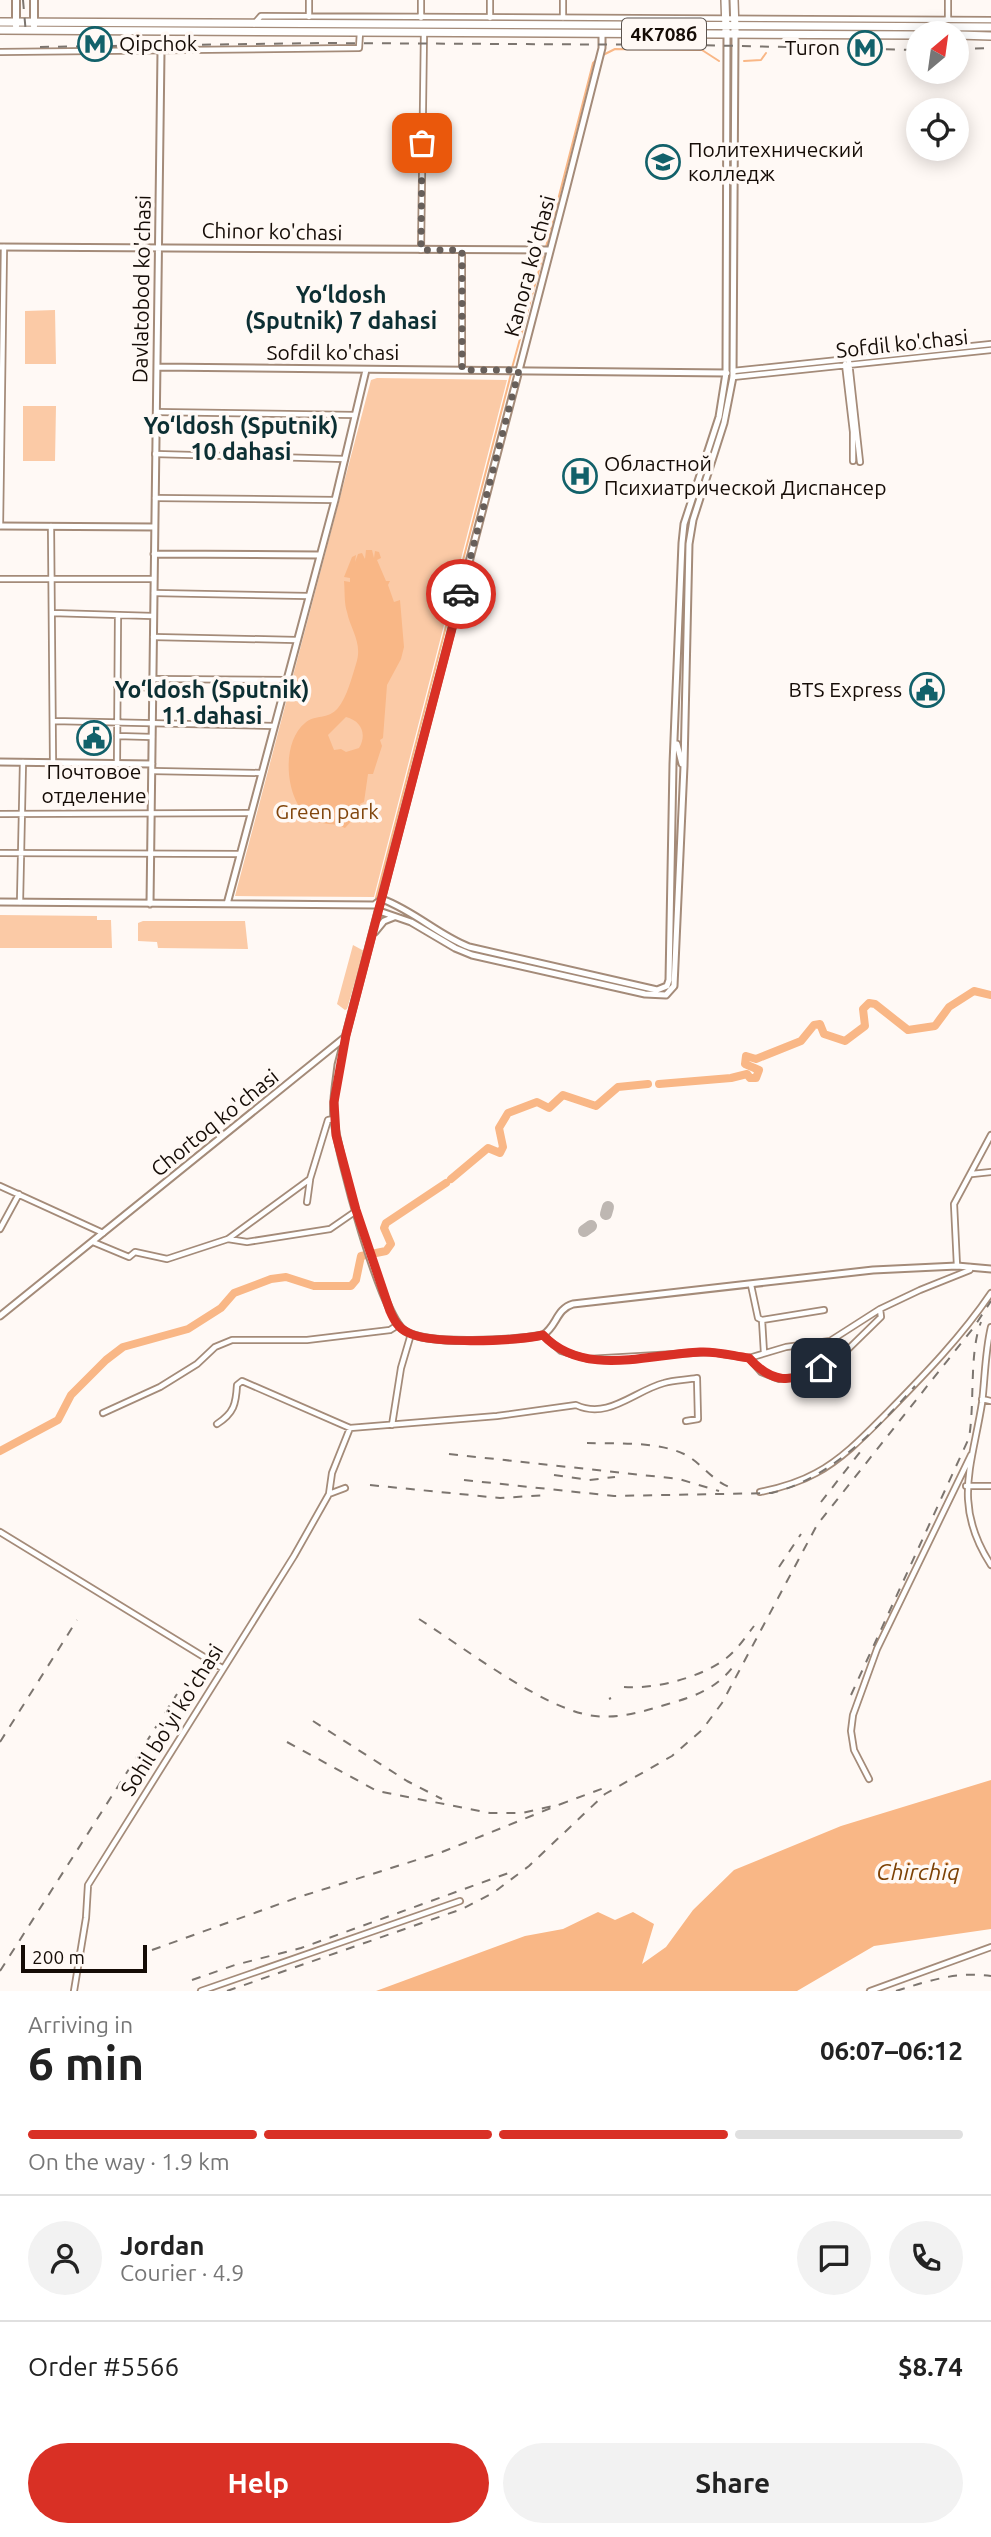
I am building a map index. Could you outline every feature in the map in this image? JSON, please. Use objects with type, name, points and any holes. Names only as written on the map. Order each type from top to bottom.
[{"type":"main road","points":[[16,0],[16,26]]},
{"type":"main road","points":[[34,0],[34,26]]},
{"type":"main road","points":[[729,2],[731,26],[906,34]]},
{"type":"main road","points":[[254,27],[309,20],[424,32],[602,33]]},
{"type":"main road","points":[[0,22],[16,26],[254,27],[360,32],[376,28],[620,29]]},
{"type":"main road","points":[[970,24],[991,27]]},
{"type":"main road","points":[[836,30],[906,25]]},
{"type":"main road","points":[[0,30],[16,26]]},
{"type":"main road","name":"4К708б","points":[[602,33],[620,29],[731,26]]},
{"type":"main road","points":[[970,35],[991,36]]},
{"type":"street","points":[[309,0],[309,20],[712,19],[731,26],[746,19],[906,21]]},
{"type":"street","points":[[421,0],[421,18]]},
{"type":"street","points":[[490,0],[490,18]]},
{"type":"street","points":[[563,0],[563,18]]},
{"type":"street","points":[[948,0],[952,21]]},
{"type":"street","points":[[712,19],[719,15],[729,2],[737,13],[746,19]]},
{"type":"street","points":[[970,21],[991,20]]},
{"type":"street","points":[[374,905],[379,911],[396,916],[466,953],[550,974],[658,990],[669,988],[675,980],[690,536],[721,435],[731,374],[735,55],[731,26]]},
{"type":"street","points":[[669,988],[682,533],[731,374],[726,195],[726,55],[731,26]]},
{"type":"street","points":[[0,52],[359,48],[360,32]]},
{"type":"street","points":[[421,250],[424,32]]},
{"type":"street","name":"Kanora ko'chasi","points":[[398,1325],[390,1311],[356,1210],[334,1119],[338,1065],[514,370],[602,48],[602,33]]},
{"type":"street","name":"Davlatobod ko'chasi","points":[[150,904],[161,52]]},
{"type":"street","points":[[726,55],[735,55]]},
{"type":"street","points":[[726,195],[734,195]]},
{"type":"street","points":[[2,247],[0,526],[154,527]]},
{"type":"street","name":"Chinor ko'chasi","points":[[2,247],[546,250]]},
{"type":"street","points":[[462,250],[462,370]]},
{"type":"street","name":"Sofdil ko'chasi","points":[[847,362],[991,344]]},
{"type":"street","name":"Sofdil ko'chasi","points":[[156,367],[731,374],[991,350]]},
{"type":"street","points":[[847,362],[853,461]]},
{"type":"street","points":[[847,362],[860,462]]},
{"type":"street","points":[[227,904],[366,370]]},
{"type":"street","points":[[156,412],[355,415]]},
{"type":"street","points":[[155,454],[345,459]]},
{"type":"street","points":[[155,498],[334,500]]},
{"type":"street","points":[[51,526],[53,762]]},
{"type":"street","points":[[154,554],[319,555]]},
{"type":"street","points":[[0,579],[153,579]]},
{"type":"street","points":[[154,593],[308,596]]},
{"type":"street","points":[[52,613],[153,616]]},
{"type":"street","points":[[117,763],[118,615]]},
{"type":"street","points":[[153,636],[296,640]]},
{"type":"street","points":[[153,679],[285,680]]},
{"type":"street","points":[[117,687],[153,688]]},
{"type":"street","points":[[52,720],[274,726]]},
{"type":"street","points":[[675,734],[678,756],[684,766]]},
{"type":"street","points":[[117,736],[152,737]]},
{"type":"street","points":[[0,762],[152,764]]},
{"type":"street","points":[[20,902],[23,762]]},
{"type":"street","points":[[152,771],[261,773]]},
{"type":"street","points":[[0,814],[251,813]]},
{"type":"street","points":[[0,853],[240,854]]},
{"type":"street","points":[[0,902],[374,905],[382,899],[409,910],[451,939],[469,947],[552,966],[601,982]]},
{"type":"street","points":[[373,935],[384,921],[396,916]]},
{"type":"street","points":[[550,974],[552,966]]},
{"type":"street","name":"Chortoq ko'chasi","points":[[0,1316],[323,1057],[346,1035]]},
{"type":"street","points":[[323,1057],[334,1055],[338,1065]]},
{"type":"street","points":[[307,1202],[310,1179],[324,1128],[328,1121],[334,1119]]},
{"type":"street","points":[[957,1266],[954,1204],[972,1175],[991,1135]]},
{"type":"street","points":[[972,1175],[991,1172]]},
{"type":"street","points":[[93,1242],[129,1257],[135,1252],[167,1259],[228,1239],[310,1179]]},
{"type":"street","points":[[0,1186],[103,1233]]},
{"type":"street","points":[[0,1229],[19,1195]]},
{"type":"street","points":[[228,1239],[247,1242],[330,1229],[356,1210]]},
{"type":"street","points":[[103,1413],[160,1387],[188,1371],[215,1347],[232,1340],[307,1340],[390,1330],[398,1325],[411,1334],[466,1340],[543,1335],[552,1328],[559,1312],[570,1305],[873,1270],[957,1266],[991,1269]]},
{"type":"street","points":[[543,1335],[561,1351],[588,1359],[704,1351],[749,1358],[831,1341],[880,1309],[970,1270],[970,1267]]},
{"type":"street","points":[[751,1285],[758,1318],[762,1320],[764,1353]]},
{"type":"street","points":[[760,1492],[785,1488],[818,1472],[856,1444],[965,1328],[991,1293]]},
{"type":"street","points":[[749,1358],[761,1372],[779,1379],[805,1376],[836,1361],[881,1317],[880,1309]]},
{"type":"street","points":[[762,1320],[824,1310]]},
{"type":"street","points":[[991,1327],[982,1399],[966,1486],[967,1509],[973,1531],[991,1564]]},
{"type":"street","points":[[392,1425],[401,1368],[411,1334]]},
{"type":"street","points":[[218,1424],[232,1412],[237,1385],[242,1381],[350,1427],[497,1416],[576,1405],[587,1410],[602,1410],[664,1382],[696,1378],[698,1419],[686,1421]]},
{"type":"street","points":[[982,1399],[991,1401]]},
{"type":"street","points":[[330,1483],[345,1488],[329,1494],[330,1483],[350,1427]]},
{"type":"street","points":[[869,1779],[854,1750],[853,1715],[877,1649],[971,1455]]},
{"type":"street","points":[[966,1486],[991,1486]]},
{"type":"street","name":"Sohil bo'yi ko'chasi","points":[[74,1991],[86,1918],[88,1885],[294,1556],[329,1494]]},
{"type":"street","points":[[0,1532],[222,1668]]},
{"type":"street","points":[[201,1991],[460,1901]]},
{"type":"street","points":[[870,1991],[991,1947]]},
{"type":"green space","points":[[55,310],[56,364],[25,364],[25,311]]},
{"type":"green space","name":"Green park","points":[[371,380],[507,380],[374,897],[235,896]]},
{"type":"green space","points":[[23,406],[56,406],[55,461],[23,461]]},
{"type":"green space","points":[[0,915],[97,916],[97,920],[111,920],[112,948],[0,948]]},
{"type":"green space","points":[[245,921],[248,949],[158,948],[157,942],[138,941],[138,923]]},
{"type":"green space","points":[[353,945],[364,951],[345,1010],[337,1004]]},
{"type":"water","points":[[366,550],[372,550],[374,558],[375,551],[379,552],[381,558],[377,560],[386,581],[390,581],[388,585],[394,602],[400,600],[404,647],[401,659],[387,685],[383,738],[380,740],[382,746],[373,774],[368,774],[364,802],[360,804],[359,810],[363,816],[356,816],[345,828],[315,821],[302,811],[291,786],[289,758],[297,732],[309,720],[334,712],[349,687],[358,650],[345,605],[344,581],[350,582],[350,578],[344,577],[352,557],[356,555],[355,562],[358,554],[362,553],[365,559]],"holes":[[[346,717],[362,729],[363,738],[359,748],[346,752],[341,749],[334,750],[328,735]]]},
{"type":"water","name":"Chirchiq","points":[[991,1780],[991,1929],[874,1946],[797,1991],[376,1991],[525,1936],[563,1929],[598,1912],[615,1920],[633,1912],[654,1924],[642,1964],[666,1947],[693,1910],[734,1870],[841,1826]]},
{"type":"waterway","points":[[603,55],[615,49],[702,50],[719,61]]},
{"type":"waterway","points":[[744,61],[761,60],[766,53]]},
{"type":"waterway","points":[[546,247],[593,63],[596,60]]},
{"type":"waterway","points":[[512,368],[544,252]]},
{"type":"waterway","points":[[376,898],[511,374]]},
{"type":"waterway","points":[[659,1084],[731,1078],[747,1074],[750,1078],[756,1078],[759,1070],[745,1064],[746,1056],[756,1059],[801,1041],[814,1025],[820,1024],[824,1034],[845,1041],[865,1026],[863,1009],[869,1003],[875,1004],[908,1030],[935,1026],[949,1007],[974,991],[991,995]]},
{"type":"waterway","points":[[451,1179],[488,1148],[500,1153],[503,1147],[499,1128],[508,1113],[537,1102],[549,1108],[563,1095],[596,1106],[618,1087],[648,1084]]},
{"type":"waterway","points":[[0,1451],[58,1420],[71,1395],[123,1347],[188,1329],[221,1308],[234,1293],[271,1279],[286,1277],[314,1286],[351,1286],[356,1280],[361,1256],[386,1251],[391,1244],[384,1228],[386,1223],[446,1183]]},
{"type":"taxiway","points":[[606,1214],[608,1207]]},
{"type":"taxiway","points":[[584,1231],[591,1226]]},
{"type":"railway","points":[[23,0],[26,34]]},
{"type":"railway","points":[[40,47],[322,43],[696,45],[906,50]]},
{"type":"railway","points":[[970,49],[991,48]]},
{"type":"railway","points":[[227,1991],[462,1909],[493,1893],[529,1866],[605,1794],[672,1756],[702,1730],[722,1703],[817,1525],[974,1327],[991,1301]]},
{"type":"railway","points":[[851,1695],[969,1438],[975,1348],[981,1322]]},
{"type":"railway","points":[[464,1480],[614,1496],[772,1493],[793,1486],[833,1464],[868,1435],[915,1386]]},
{"type":"railway","points":[[587,1443],[636,1444],[673,1450],[684,1454],[732,1488]]},
{"type":"railway","points":[[821,1502],[864,1447]]},
{"type":"railway","points":[[449,1454],[679,1479],[719,1491]]},
{"type":"railway","points":[[554,1475],[589,1480],[615,1477]]},
{"type":"railway","points":[[370,1485],[500,1498],[547,1495]]},
{"type":"railway","points":[[779,1567],[801,1534]]},
{"type":"railway","points":[[419,1619],[529,1690],[575,1712],[595,1716],[632,1714],[688,1698],[714,1685],[735,1664]]},
{"type":"railway","points":[[0,1742],[77,1620]]},
{"type":"railway","points":[[624,1687],[674,1682],[711,1668],[731,1654],[754,1626]]},
{"type":"railway","points":[[0,1971],[177,1694]]},
{"type":"railway","points":[[313,1721],[407,1781],[442,1799]]},
{"type":"railway","points":[[287,1742],[377,1791],[490,1813],[522,1813],[561,1804],[604,1788]]},
{"type":"railway","points":[[152,1950],[296,1898],[442,1852],[561,1804]]},
{"type":"railway","points":[[192,1980],[235,1965],[301,1948],[514,1871]]},
{"type":"railway","points":[[896,1991],[954,1976],[991,1976]]},
{"type":"way so far","points":[[422,143],[421,250],[462,250],[462,370],[519,370],[461,594]]},
{"type":"place","name":"Qipchok","points":[[95,44]]},
{"type":"place","name":"Turon","points":[[865,48]]},
{"type":"place","name":"Политехнический колледж","points":[[663,162]]},
{"type":"place","name":"Областной Психиатрической Диспансер","points":[[580,476]]},
{"type":"place","name":"BTS Express","points":[[927,690]]},
{"type":"place","name":"Почтовое отделение","points":[[94,738]]},
{"type":"district","name":"Yo‘ldosh (Sputnik) 7 dahasi","points":[[341,308]]},
{"type":"district","name":"Yo‘ldosh (Sputnik) 10 dahasi","points":[[241,439]]},
{"type":"district","name":"Yo‘ldosh (Sputnik) 11 dahasi","points":[[212,703]]},
{"type":"route","points":[[461,594],[335,1084],[334,1119],[343,1164],[390,1311],[407,1333],[436,1339],[466,1340],[543,1335],[561,1351],[588,1359],[608,1360],[704,1351],[749,1358],[761,1372],[779,1379],[805,1376],[821,1368]]}]
